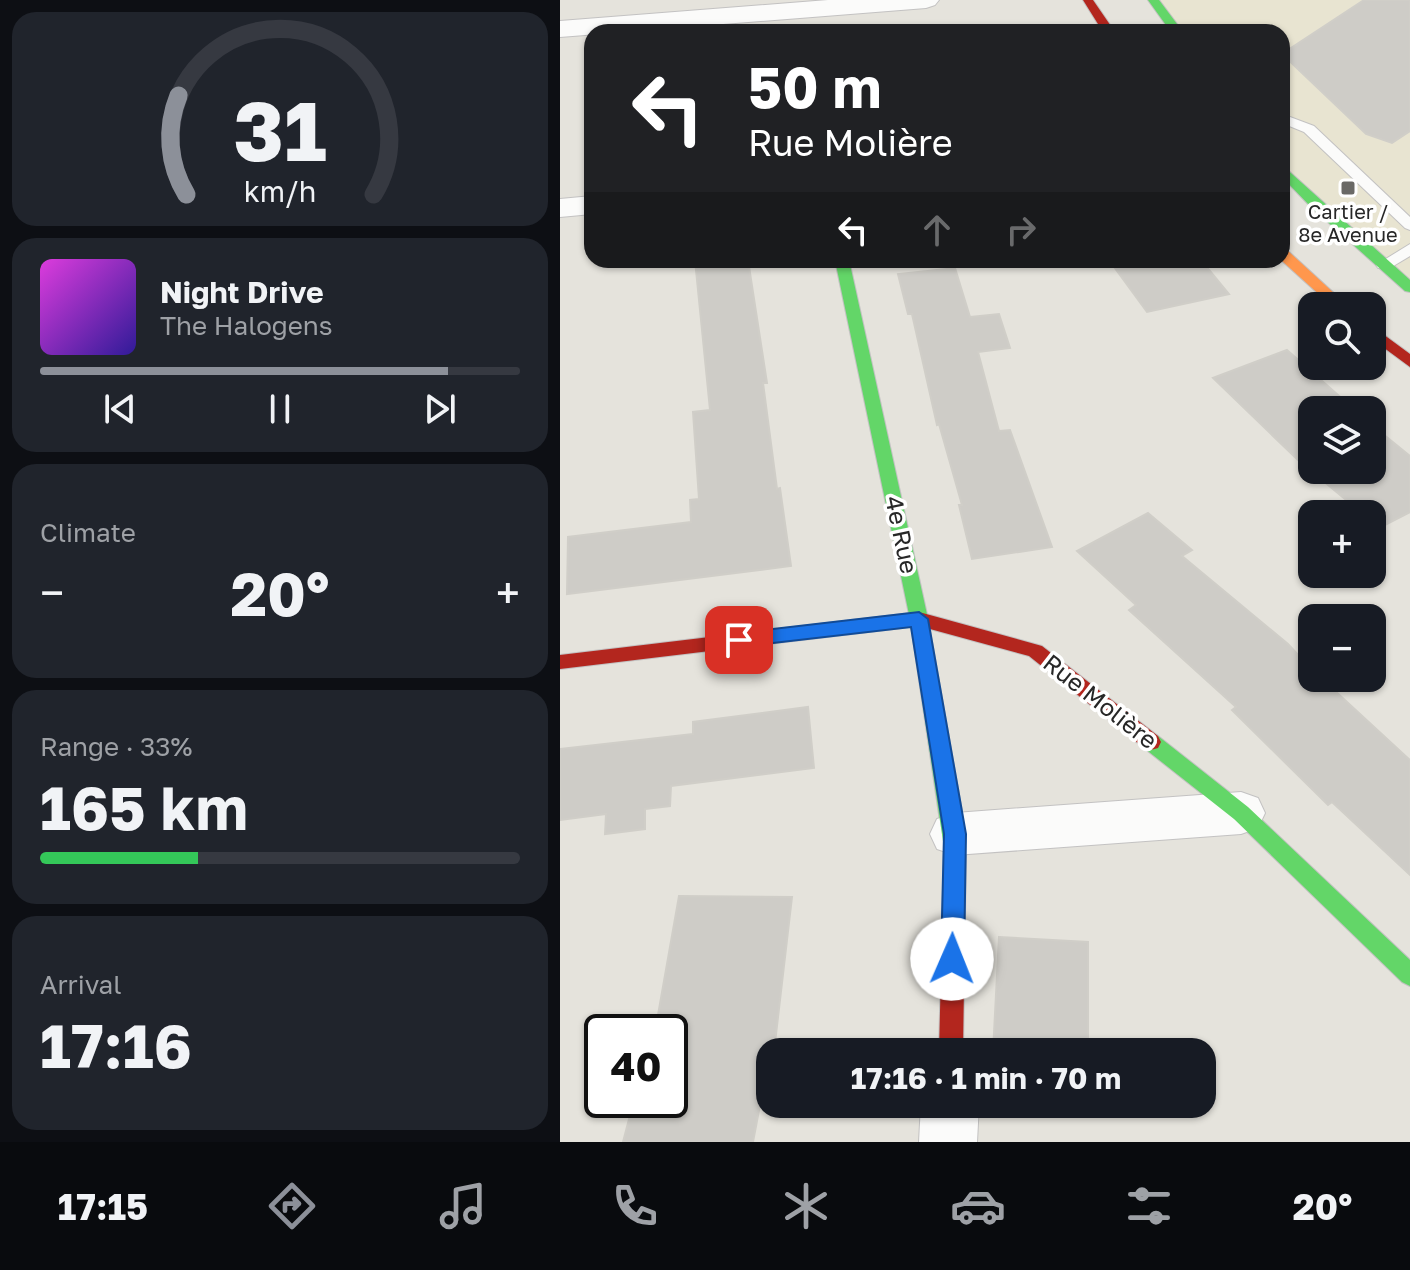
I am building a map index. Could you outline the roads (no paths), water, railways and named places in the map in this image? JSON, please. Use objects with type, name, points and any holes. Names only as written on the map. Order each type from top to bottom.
[{"type":"street","points":[[608,24],[779,6],[926,0]]},
{"type":"street","points":[[1088,0],[1104,24]]},
{"type":"street","points":[[1153,0],[1171,24]]},
{"type":"street","points":[[560,29],[584,26]]},
{"type":"street","points":[[1290,177],[1410,288]]},
{"type":"street","points":[[560,208],[584,206]]},
{"type":"street","points":[[1290,260],[1325,292]]},
{"type":"street","name":"4e Rue","points":[[844,268],[919,619],[955,834],[951,1038]]},
{"type":"street","points":[[1386,342],[1410,362]]},
{"type":"street","name":"Rue Molière","points":[[560,662],[919,619],[1035,651],[1241,813],[1410,975]]},
{"type":"street","points":[[955,834],[1241,813]]},
{"type":"street","points":[[948,1142],[949,1118]]},
{"type":"lane","points":[[1290,121],[1309,129],[1410,225]]},
{"type":"lane","points":[[1384,265],[1410,249]]},
{"type":"place","name":"Cartier / 8e Avenue","points":[[1348,188]]}]
